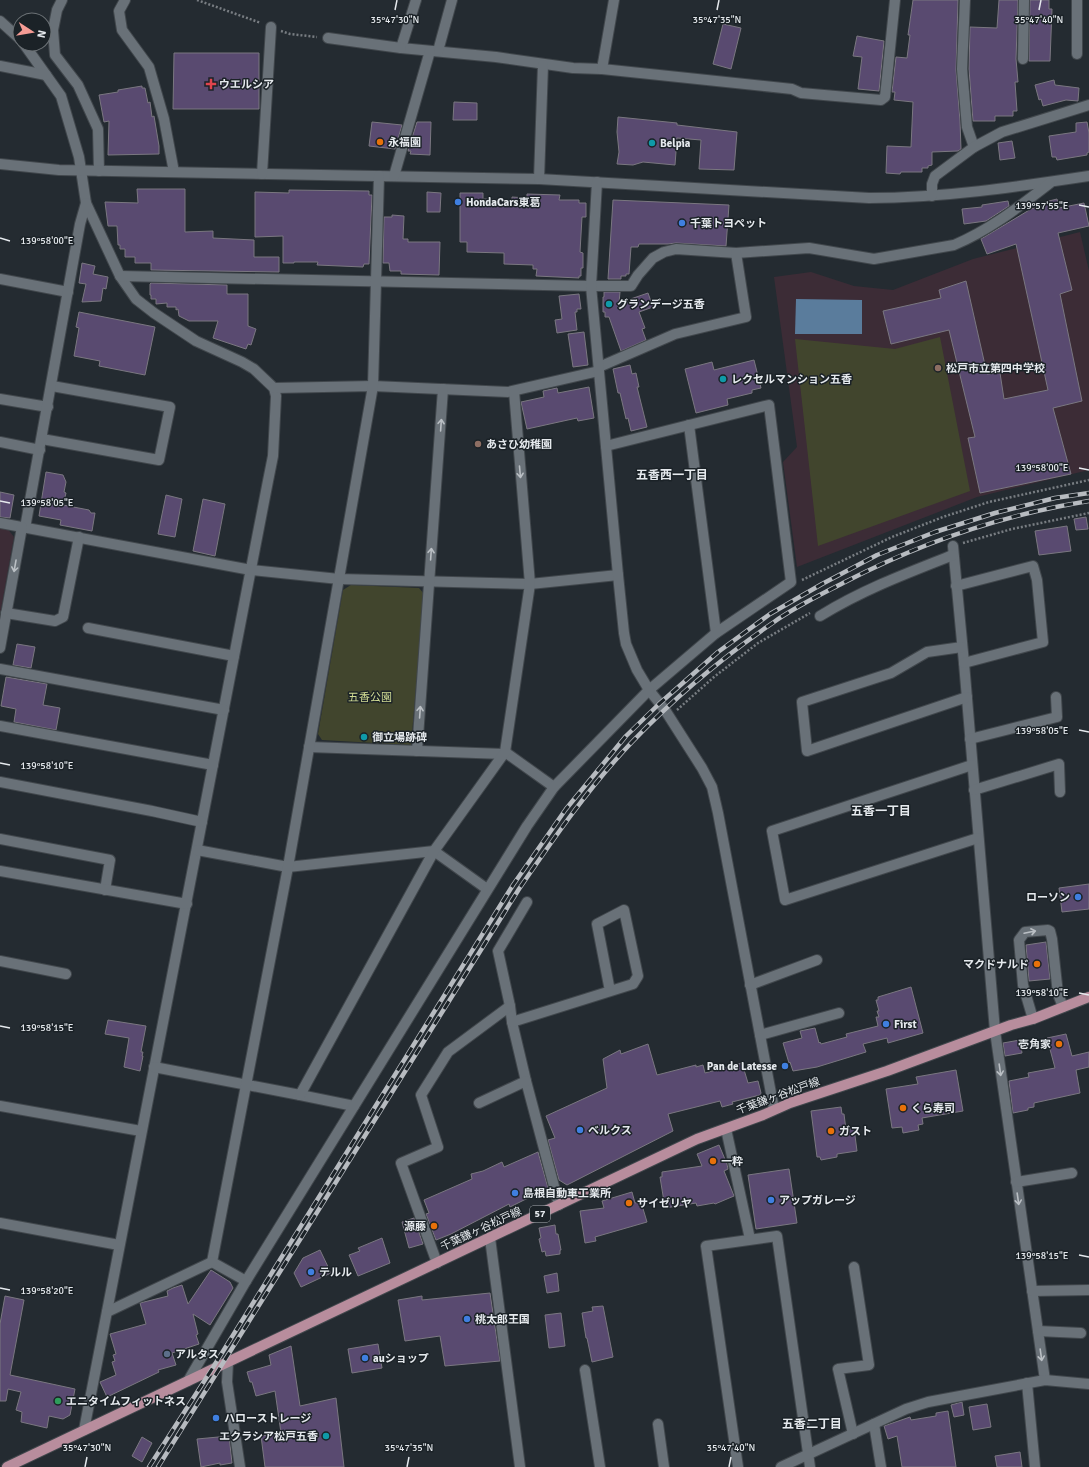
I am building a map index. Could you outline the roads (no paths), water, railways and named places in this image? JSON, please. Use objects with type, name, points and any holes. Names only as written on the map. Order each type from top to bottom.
[{"type":"main road","name":"千葉鎌ヶ谷松戸線","points":[[7,1467],[697,1139],[726,1129],[774,1109],[887,1071],[1089,998]]},
{"type":"street","points":[[62,0],[57,10],[53,30],[56,55],[78,85],[98,129],[99,171]]},
{"type":"street","points":[[124,0],[119,11],[122,30],[149,67],[164,119],[174,172]]},
{"type":"street","points":[[401,48],[416,0]]},
{"type":"street","points":[[394,176],[452,0]]},
{"type":"street","points":[[602,69],[614,0]]},
{"type":"street","points":[[328,38],[401,48],[496,57],[543,65],[602,69],[881,100],[885,97],[896,0]]},
{"type":"street","points":[[965,0],[962,69],[967,127],[974,147]]},
{"type":"street","points":[[1023,59],[1024,0]]},
{"type":"street","points":[[1077,0],[1077,54]]},
{"type":"street","points":[[0,21],[12,32]]},
{"type":"street","points":[[262,174],[271,27]]},
{"type":"street","points":[[30,52],[61,96],[79,156],[86,203],[120,276],[136,299],[196,341],[254,369],[274,388],[276,396],[273,456],[252,570],[141,1131],[84,1430]]},
{"type":"street","points":[[539,179],[543,65]]},
{"type":"street","points":[[0,66],[46,75]]},
{"type":"street","points":[[932,196],[932,184],[935,176],[974,147],[1002,132],[1089,105]]},
{"type":"street","points":[[0,164],[59,170],[539,179],[869,198],[932,196],[1089,176]]},
{"type":"street","points":[[212,1262],[288,867],[373,386],[380,176]]},
{"type":"street","points":[[597,182],[591,286],[618,575],[626,644],[637,670],[649,690],[669,717],[702,768],[712,787],[774,1109]]},
{"type":"street","points":[[120,276],[631,286],[638,275],[653,258],[664,252],[676,249],[736,253],[809,248],[874,258],[954,245],[964,241],[1014,211],[1051,182]]},
{"type":"street","points":[[0,648],[48,408],[80,224],[86,203]]},
{"type":"street","points":[[274,388],[373,386],[514,391],[599,369],[675,334],[746,317],[736,253]]},
{"type":"street","points":[[0,279],[68,292]]},
{"type":"street","points":[[42,439],[159,460],[170,407],[52,386]]},
{"type":"street","points":[[417,751],[443,389]]},
{"type":"street","points":[[300,1095],[434,851],[504,753],[530,584],[514,391]]},
{"type":"street","points":[[0,399],[48,408]]},
{"type":"street","points":[[188,1381],[246,1281],[487,889],[554,787],[649,690],[716,633],[791,582],[769,405],[606,446]]},
{"type":"street","points":[[689,425],[716,633]]},
{"type":"street","points":[[0,442],[40,450]]},
{"type":"street","points":[[0,523],[252,570],[339,579],[429,583],[530,584],[618,575]]},
{"type":"street","points":[[6,613],[55,621],[63,617],[79,537]]},
{"type":"street","points":[[820,616],[852,597],[953,551],[995,1031],[1045,1380]]},
{"type":"street","points":[[956,586],[1033,566],[1037,580],[1043,642],[964,663]]},
{"type":"street","points":[[88,628],[234,656]]},
{"type":"street","points":[[962,647],[927,652],[891,673],[802,702],[808,751],[966,697]]},
{"type":"street","points":[[0,669],[224,710]]},
{"type":"street","points":[[970,739],[1057,717],[1056,697]]},
{"type":"street","points":[[0,726],[213,765]]},
{"type":"street","points":[[309,747],[504,753],[554,787]]},
{"type":"street","points":[[974,790],[1059,764],[1060,792]]},
{"type":"street","points":[[972,765],[772,831],[785,900],[978,838]]},
{"type":"street","points":[[0,782],[202,822]]},
{"type":"street","points":[[0,840],[110,860],[105,890]]},
{"type":"street","points":[[197,850],[288,867],[434,851],[487,889]]},
{"type":"street","points":[[0,871],[187,904]]},
{"type":"street","points":[[527,902],[498,951],[512,1022],[526,1081],[559,1205]]},
{"type":"street","points":[[512,1022],[633,984],[638,976],[624,910],[597,924],[610,991]]},
{"type":"street","points":[[1032,1019],[1023,985],[1019,940],[1025,932],[1050,931],[1058,994],[1063,1007]]},
{"type":"street","points":[[750,986],[817,960]]},
{"type":"street","points":[[0,961],[66,974]]},
{"type":"street","points":[[437,1263],[401,1163],[438,1147],[421,1095],[448,1052],[510,1006]]},
{"type":"street","points":[[760,1036],[840,1013]]},
{"type":"street","points":[[154,1068],[354,1106]]},
{"type":"street","points":[[479,1103],[526,1081]]},
{"type":"street","points":[[0,1106],[141,1131]]},
{"type":"street","points":[[726,1129],[750,1239]]},
{"type":"street","points":[[1016,1182],[1072,1173]]},
{"type":"street","points":[[0,1223],[119,1245]]},
{"type":"street","points":[[738,1467],[706,1246],[778,1236],[810,1467]]},
{"type":"street","points":[[490,1238],[520,1467]]},
{"type":"street","points":[[212,1262],[246,1281]]},
{"type":"street","points":[[107,1312],[212,1262]]},
{"type":"street","points":[[853,1434],[838,1369],[869,1366],[854,1266]]},
{"type":"street","points":[[1032,1291],[1089,1290]]},
{"type":"street","points":[[1038,1331],[1081,1333]]},
{"type":"street","points":[[228,1362],[227,1382],[240,1467]]},
{"type":"street","points":[[585,1370],[600,1467]]},
{"type":"street","points":[[781,1467],[906,1408],[928,1402],[1045,1380],[1089,1384]]},
{"type":"street","points":[[1027,1383],[1035,1467]]},
{"type":"street","points":[[658,1424],[664,1467]]},
{"type":"street","points":[[874,1424],[881,1467]]},
{"type":"water","points":[[796,299],[862,300],[862,334],[795,334]]},
{"type":"railway","points":[[149,1467],[212,1369],[513,885],[566,809],[626,736],[659,704],[718,652],[770,614],[877,555],[935,532],[995,513],[1055,498],[1089,493]]},
{"type":"railway","points":[[158,1467],[519,889],[559,832],[601,777],[648,725],[682,693],[755,635],[799,606],[873,568],[932,543],[993,522],[1089,501]]},
{"type":"place","name":"ウエルシア","points":[[211,84]]},
{"type":"place","name":"永福園","points":[[380,142]]},
{"type":"place","name":"Belpia","points":[[652,143]]},
{"type":"place","name":"HondaCars東葛","points":[[458,202]]},
{"type":"place","name":"千葉トヨペット","points":[[682,223]]},
{"type":"place","name":"グランデージ五香","points":[[609,304]]},
{"type":"place","name":"松戸市立第四中学校","points":[[938,368]]},
{"type":"place","name":"レクセルマンション五香","points":[[723,379]]},
{"type":"place","name":"あさひ幼稚園","points":[[478,444]]},
{"type":"place","name":"御立場跡碑","points":[[364,737]]},
{"type":"place","name":"ローソン","points":[[1078,897]]},
{"type":"place","name":"マクドナルド","points":[[1037,964]]},
{"type":"place","name":"First","points":[[886,1024]]},
{"type":"place","name":"壱角家","points":[[1059,1044]]},
{"type":"place","name":"Pan de Latesse","points":[[785,1066]]},
{"type":"place","name":"くら寿司","points":[[903,1108]]},
{"type":"place","name":"ベルクス","points":[[580,1130]]},
{"type":"place","name":"ガスト","points":[[831,1131]]},
{"type":"place","name":"一粋","points":[[713,1161]]},
{"type":"place","name":"島根自動車工業所","points":[[515,1193]]},
{"type":"place","name":"アップガレージ","points":[[771,1200]]},
{"type":"place","name":"サイゼリヤ","points":[[629,1203]]},
{"type":"place","name":"源藤","points":[[434,1226]]},
{"type":"place","name":"テルル","points":[[311,1272]]},
{"type":"place","name":"桃太郎王国","points":[[467,1319]]},
{"type":"place","name":"アルタス","points":[[167,1354]]},
{"type":"place","name":"auショップ","points":[[365,1358]]},
{"type":"place","name":"エニタイムフィットネス","points":[[58,1401]]},
{"type":"place","name":"ハローストレージ","points":[[216,1418]]},
{"type":"place","name":"エクラシア松戸五香","points":[[326,1436]]},
{"type":"district","name":"五香西一丁目","points":[[672,475]]},
{"type":"district","name":"五香一丁目","points":[[881,811]]},
{"type":"district","name":"五香二丁目","points":[[812,1424]]},
{"type":"park label","name":"五香公園","points":[[370,697]]}]
